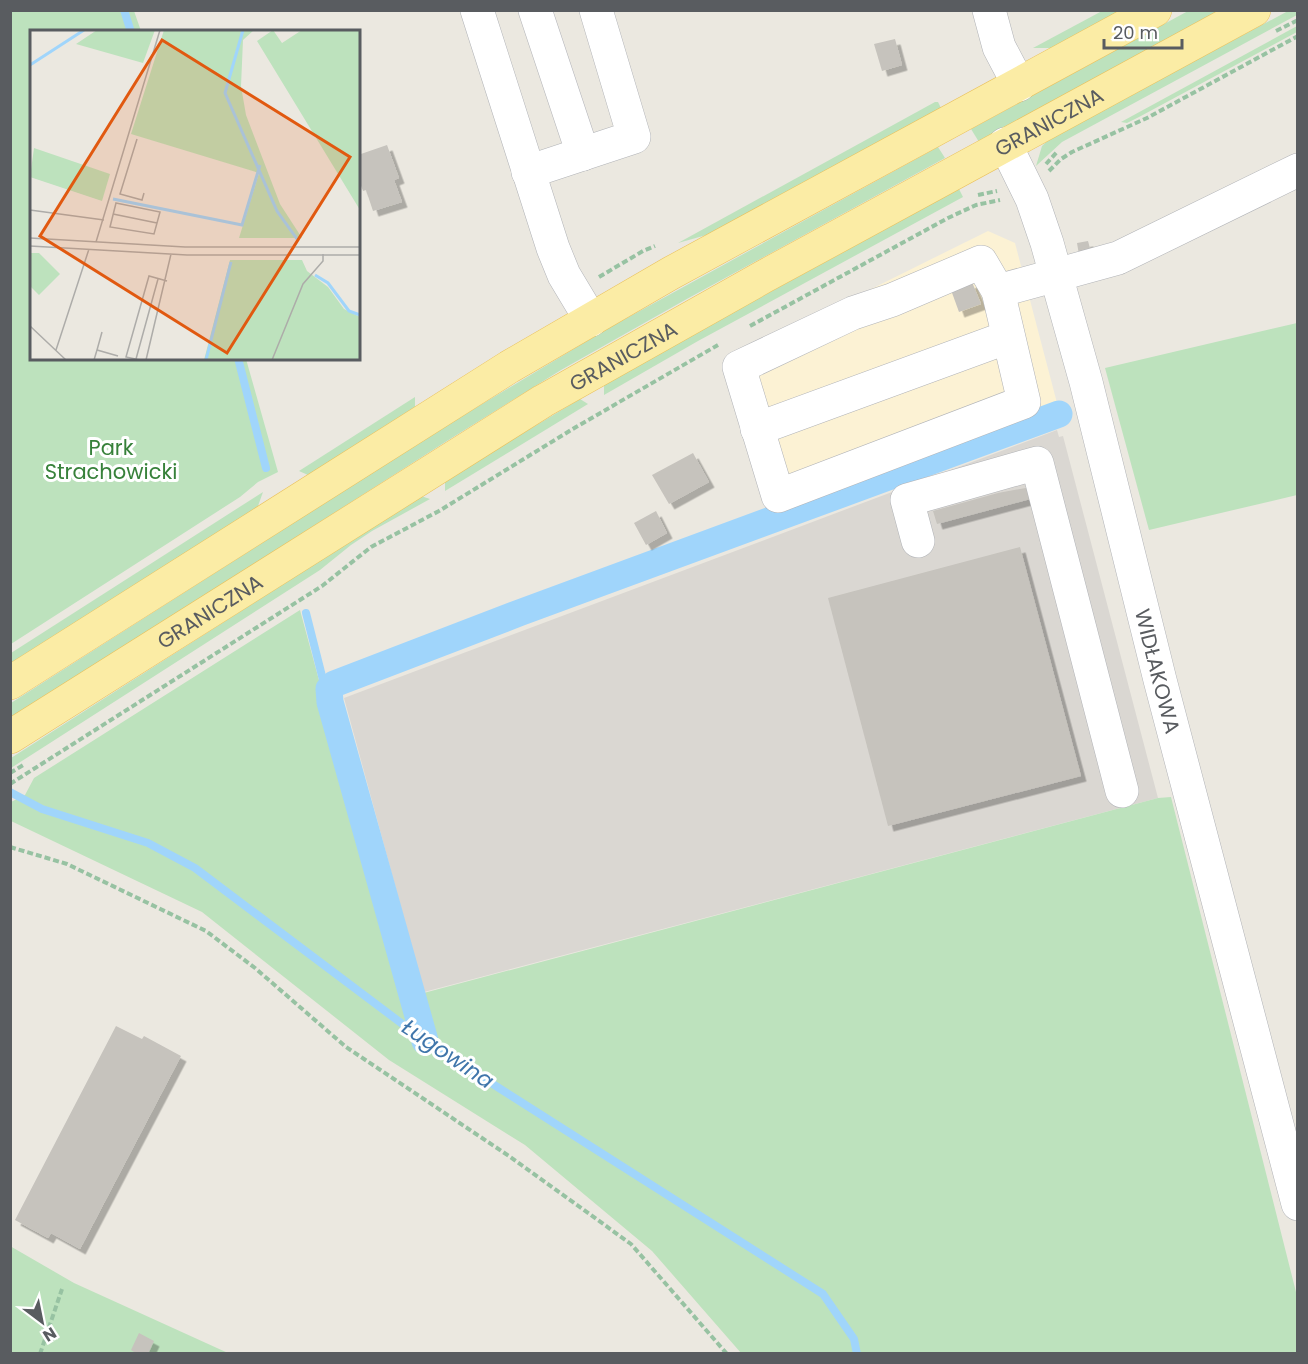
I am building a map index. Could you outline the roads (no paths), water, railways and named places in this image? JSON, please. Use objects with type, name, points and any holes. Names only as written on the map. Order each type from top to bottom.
[{"type":"main road","points":[[10,683],[509,367],[671,273],[1155,10]]},
{"type":"main road","name":"GRANICZNA","points":[[19,750],[543,401],[703,310],[1254,10]]},
{"type":"street","points":[[477,10],[538,207],[564,275],[591,320]]},
{"type":"street","points":[[535,10],[583,154]]},
{"type":"street","points":[[528,172],[634,137],[596,10]]},
{"type":"street","points":[[989,10],[999,47],[1019,85]]},
{"type":"street","name":"WIDŁAKOWA","points":[[1005,144],[1032,199],[1047,243],[1086,382],[1160,680],[1298,1204]]},
{"type":"street","points":[[998,291],[1118,258],[1298,170]]},
{"type":"street","points":[[981,262],[998,291],[1024,402],[778,496],[739,367],[853,313],[892,300],[981,262]]},
{"type":"street","points":[[757,429],[1008,337]]},
{"type":"street","points":[[918,541],[907,500],[1037,463],[1122,791]]},
{"type":"waterway","points":[[124,10],[130,30]]},
{"type":"waterway","points":[[239,360],[266,468]]},
{"type":"waterway","points":[[425,1041],[330,702],[329,689],[334,684],[519,613],[1059,414]]},
{"type":"waterway","points":[[306,613],[323,680],[329,689]]},
{"type":"waterway","name":"Ługowina","points":[[10,792],[42,809],[148,843],[195,868],[425,1041],[823,1294],[854,1339],[857,1354]]},
{"type":"park label","name":"Park Strachowicki","points":[[111,459]]}]
